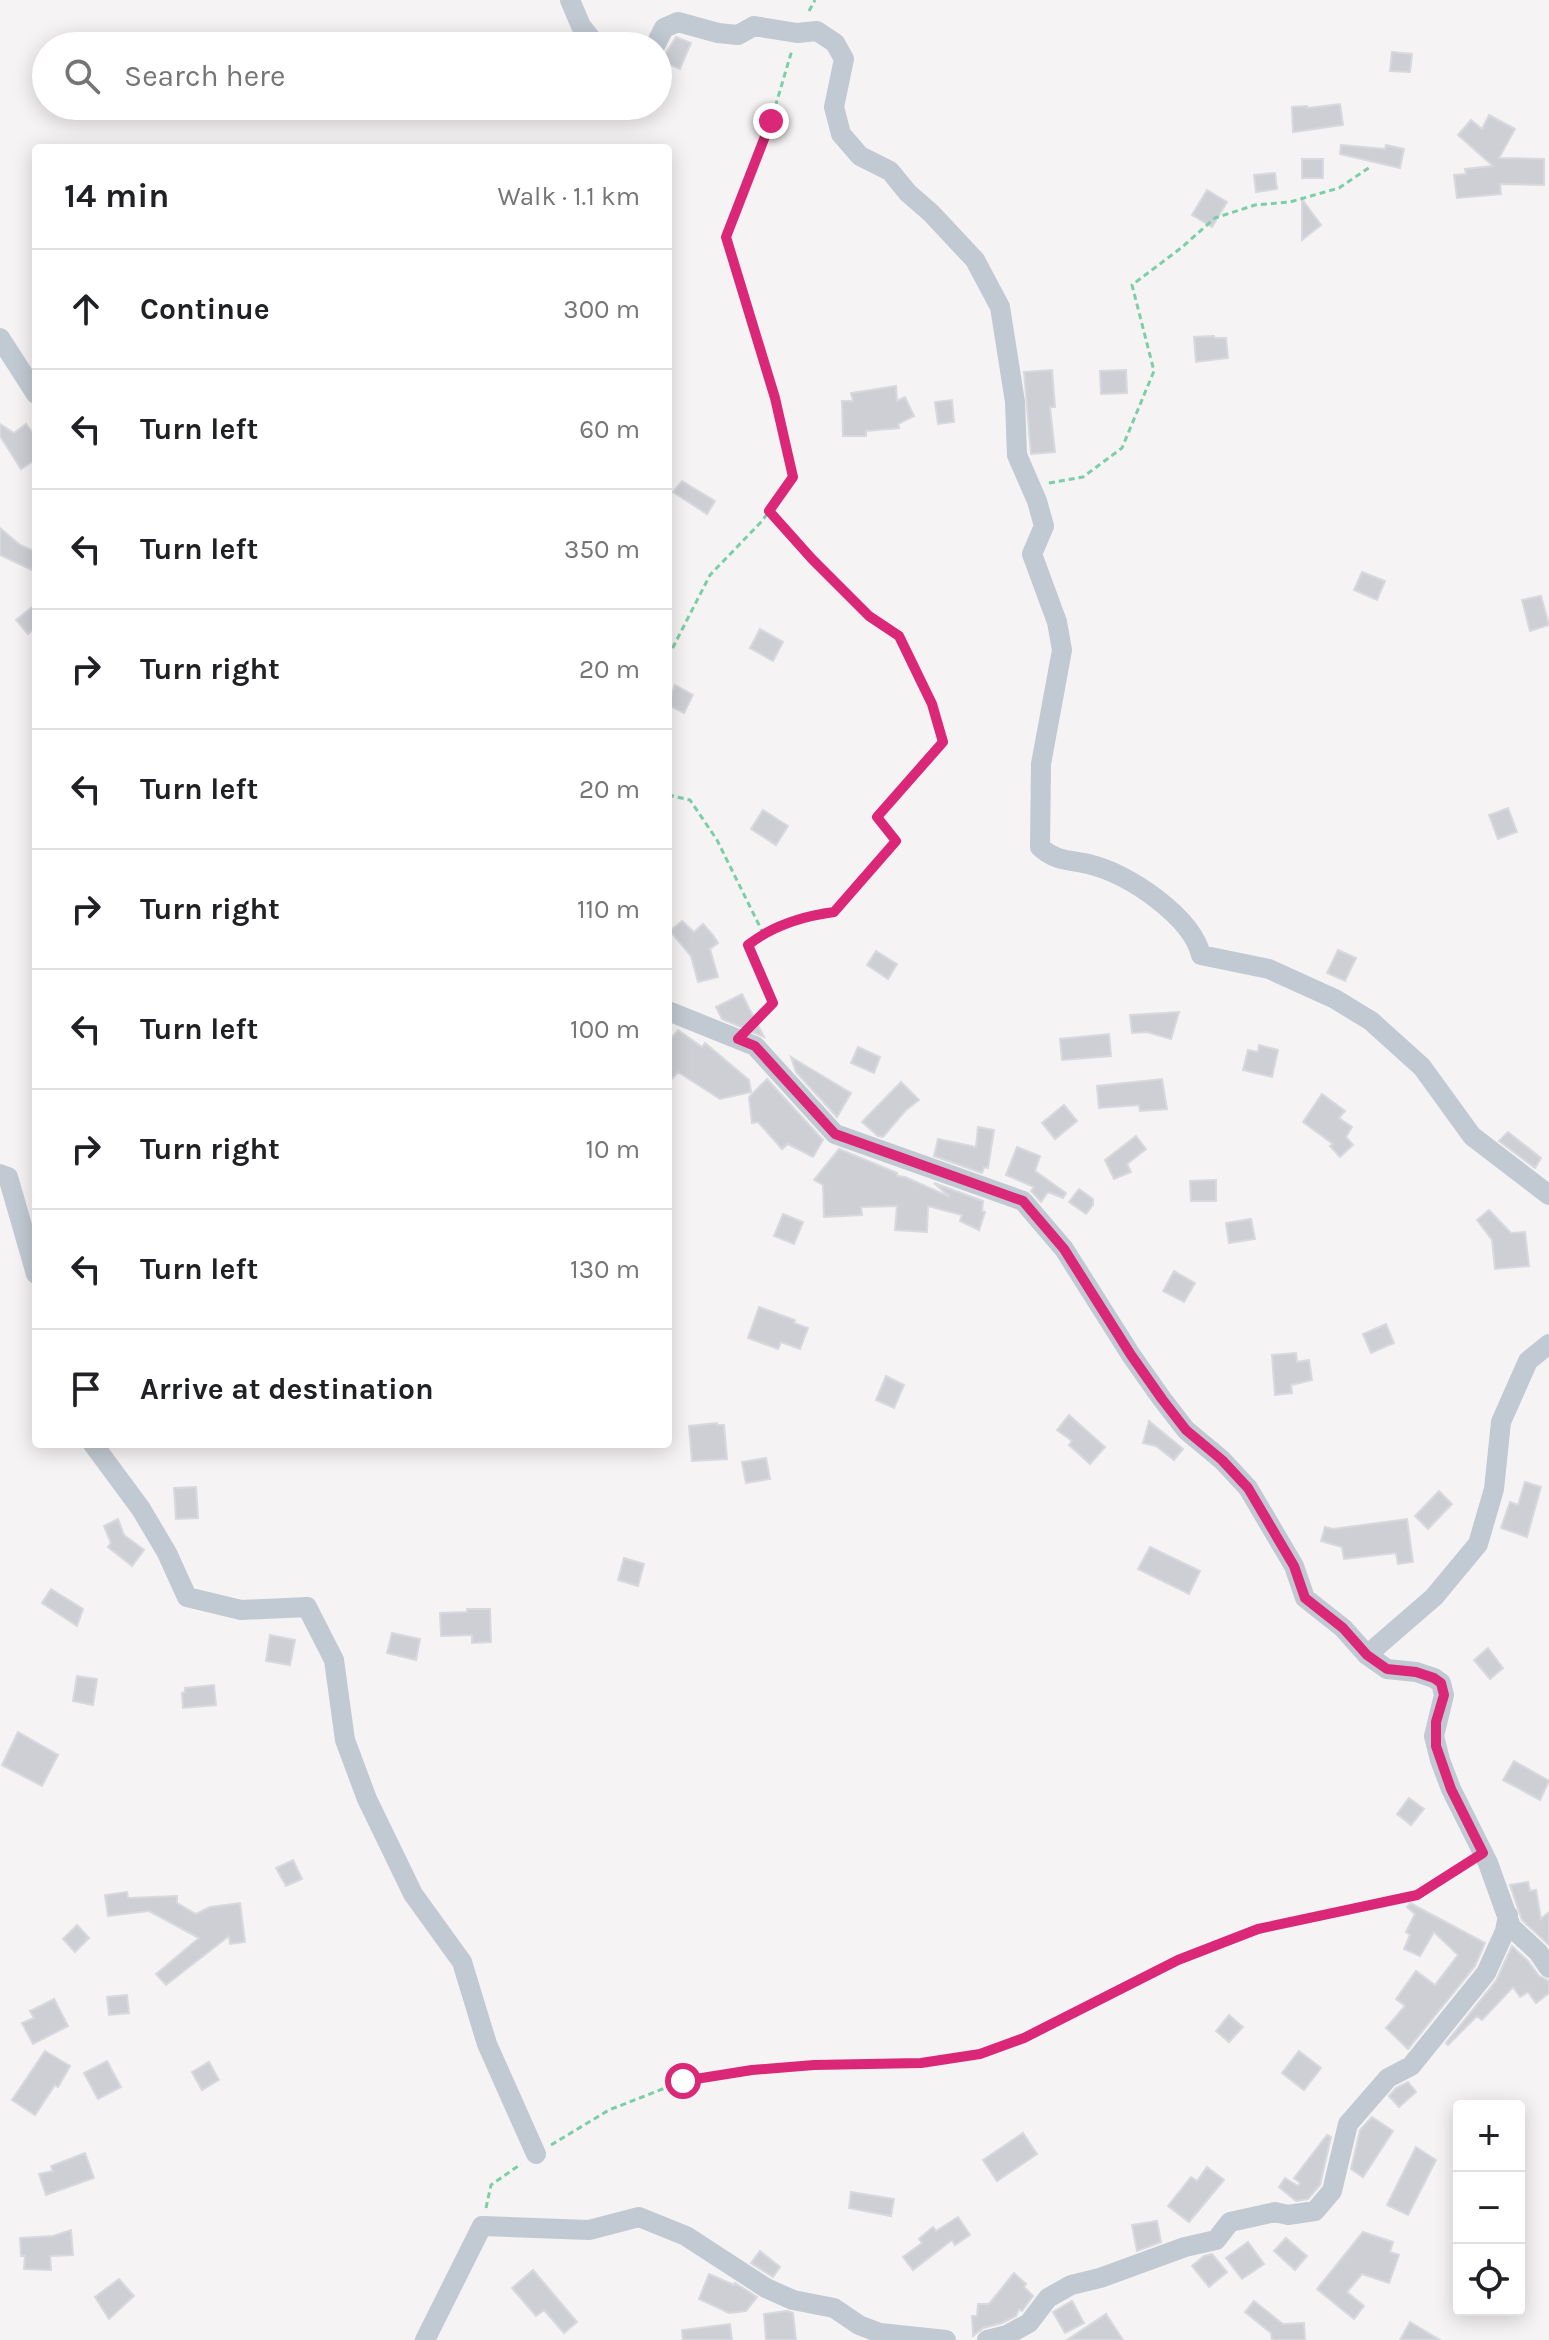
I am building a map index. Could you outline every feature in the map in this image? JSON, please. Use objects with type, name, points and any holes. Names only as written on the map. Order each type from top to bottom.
[{"type":"street","points":[[570,0],[586,32]]},
{"type":"street","points":[[662,32],[678,22],[738,35],[754,26],[797,33],[817,31],[835,43],[844,59],[834,107],[841,134],[860,156],[890,171],[975,260],[1000,307],[1015,402],[1017,455],[1044,526],[1032,554],[1057,622],[1062,650],[1041,764],[1040,847],[1052,858],[1092,865],[1123,875],[1184,925],[1197,941],[1201,955],[1269,969],[1335,999],[1371,1021],[1422,1067],[1472,1136],[1549,1195]]},
{"type":"street","points":[[0,338],[32,388]]},
{"type":"street","points":[[672,1013],[755,1046],[835,1134],[1023,1201],[1064,1249],[1131,1355],[1186,1430],[1222,1460],[1248,1488],[1294,1566],[1305,1598],[1343,1628],[1367,1655],[1387,1669],[1416,1672],[1441,1683],[1444,1695],[1436,1722],[1436,1746],[1451,1789],[1483,1853],[1511,1927],[1538,1952],[1549,1968]]},
{"type":"street","points":[[0,1174],[8,1177],[32,1260]]},
{"type":"street","points":[[1367,1655],[1434,1597],[1478,1544],[1494,1489],[1501,1422],[1528,1361],[1549,1344]]},
{"type":"street","points":[[96,1448],[141,1509],[167,1553],[187,1597],[241,1610],[307,1607],[334,1660],[345,1740],[367,1799],[413,1894],[462,1962],[487,2044],[536,2154]]},
{"type":"street","points":[[987,2340],[1007,2335],[1029,2323],[1048,2298],[1071,2285],[1100,2278],[1185,2247],[1216,2240],[1230,2222],[1275,2212],[1288,2215],[1315,2211],[1332,2191],[1348,2124],[1388,2078],[1411,2066],[1486,1973],[1505,1931],[1508,1915]]},
{"type":"street","points":[[425,2340],[482,2226],[589,2230],[639,2217],[686,2236],[766,2288],[793,2300],[834,2308],[859,2325],[880,2333],[946,2340]]},
{"type":"path","points":[[672,649],[710,575],[769,511],[793,477],[775,398],[726,237],[771,121],[797,33],[815,0]]},
{"type":"path","points":[[1030,486],[1083,477],[1122,448],[1154,371],[1132,285],[1215,218],[1255,205],[1290,202],[1339,188],[1370,167]]},
{"type":"path","points":[[738,1039],[773,1003],[748,945],[763,933],[812,915],[834,912],[896,841],[877,817],[943,742],[932,704],[899,636],[869,616],[769,511]]},
{"type":"path","points":[[672,796],[690,800],[717,840],[763,933]]},
{"type":"path","points":[[482,2226],[491,2185],[609,2110],[683,2081],[783,2067],[921,2063],[980,2054],[1024,2038],[1178,1960],[1258,1929],[1417,1895],[1483,1853]]},
{"type":"building","points":[[676,37],[691,43],[680,69],[672,66],[672,43]]},
{"type":"building","points":[[1392,52],[1412,54],[1410,72],[1390,71]]},
{"type":"building","points":[[1340,104],[1343,125],[1293,132],[1292,107]]},
{"type":"building","points":[[1489,115],[1515,129],[1499,158],[1544,159],[1544,185],[1500,184],[1501,194],[1457,198],[1454,175],[1466,174],[1465,169],[1493,166],[1458,135],[1471,120],[1482,129]]},
{"type":"building","points":[[1341,145],[1385,149],[1386,145],[1404,149],[1400,168],[1340,154]]},
{"type":"building","points":[[1302,159],[1323,159],[1323,178],[1302,178]]},
{"type":"building","points":[[1275,173],[1277,189],[1256,192],[1254,175]]},
{"type":"building","points":[[1207,190],[1227,202],[1212,227],[1192,215]]},
{"type":"building","points":[[1302,199],[1321,225],[1302,240]]},
{"type":"building","points":[[1194,337],[1226,338],[1228,358],[1196,362]]},
{"type":"building","points":[[1052,370],[1055,407],[1050,407],[1055,452],[1031,454],[1024,372]]},
{"type":"building","points":[[1126,370],[1127,393],[1101,394],[1100,371]]},
{"type":"building","points":[[896,386],[897,401],[905,397],[914,416],[898,424],[899,428],[866,431],[866,436],[843,436],[842,401],[853,401],[851,393]]},
{"type":"building","points":[[952,400],[954,422],[938,424],[935,402]]},
{"type":"building","points":[[0,424],[14,433],[26,424],[32,432],[32,462],[21,469],[0,436]]},
{"type":"building","points":[[682,481],[715,501],[707,514],[673,492]]},
{"type":"building","points":[[0,528],[20,545],[32,550],[32,570],[0,555]]},
{"type":"building","points":[[1362,572],[1385,581],[1377,600],[1354,590]]},
{"type":"building","points":[[1541,596],[1549,625],[1530,631],[1522,600]]},
{"type":"building","points":[[32,607],[32,630],[28,634],[16,620]]},
{"type":"building","points":[[760,629],[783,642],[773,661],[750,648]]},
{"type":"building","points":[[675,685],[693,695],[684,713],[672,707]]},
{"type":"building","points":[[1508,808],[1517,832],[1498,839],[1489,815]]},
{"type":"building","points":[[763,810],[788,826],[776,845],[751,829]]},
{"type":"building","points":[[682,921],[694,932],[703,924],[718,943],[710,949],[718,977],[698,982],[691,956],[672,929]]},
{"type":"building","points":[[1338,950],[1356,958],[1345,981],[1327,973]]},
{"type":"building","points":[[876,951],[897,964],[888,979],[867,965]]},
{"type":"building","points":[[742,994],[764,1037],[722,1019],[716,1007]]},
{"type":"building","points":[[1179,1012],[1171,1039],[1147,1032],[1132,1033],[1130,1015]]},
{"type":"building","points":[[678,1030],[702,1047],[705,1043],[749,1080],[751,1092],[720,1099],[678,1072],[672,1079],[672,1037]]},
{"type":"building","points":[[1109,1034],[1111,1056],[1062,1060],[1060,1039]]},
{"type":"building","points":[[1259,1045],[1278,1050],[1272,1077],[1243,1070],[1248,1050],[1258,1052]]},
{"type":"building","points":[[858,1047],[880,1057],[874,1073],[851,1063]]},
{"type":"building","points":[[791,1057],[851,1093],[837,1117],[796,1072]]},
{"type":"building","points":[[767,1079],[823,1140],[813,1157],[788,1144],[782,1149],[758,1122],[752,1123],[749,1097]]},
{"type":"building","points":[[1162,1079],[1167,1109],[1140,1111],[1139,1105],[1099,1108],[1097,1086]]},
{"type":"building","points":[[901,1082],[919,1100],[883,1137],[878,1136],[862,1122]]},
{"type":"building","points":[[1322,1094],[1345,1111],[1339,1118],[1352,1127],[1346,1137],[1353,1145],[1340,1157],[1330,1146],[1333,1144],[1303,1122]]},
{"type":"building","points":[[1064,1105],[1077,1121],[1055,1139],[1042,1123]]},
{"type":"building","points":[[978,1127],[994,1130],[988,1168],[984,1167],[982,1173],[934,1156],[938,1139],[976,1147]]},
{"type":"building","points":[[1508,1132],[1541,1158],[1535,1168],[1499,1141]]},
{"type":"building","points":[[1136,1136],[1146,1149],[1127,1164],[1131,1172],[1114,1179],[1105,1160]]},
{"type":"building","points":[[1017,1147],[1040,1156],[1035,1171],[1066,1193],[1063,1198],[1048,1192],[1041,1202],[1031,1191],[1034,1187],[1006,1175]]},
{"type":"building","points":[[839,1149],[950,1197],[934,1183],[983,1201],[982,1211],[985,1212],[979,1230],[960,1221],[962,1215],[928,1206],[927,1232],[895,1230],[897,1206],[861,1207],[862,1215],[824,1217],[823,1185],[814,1180]]},
{"type":"building","points":[[1216,1180],[1216,1201],[1191,1201],[1190,1181]]},
{"type":"building","points":[[1079,1189],[1093,1199],[1093,1205],[1086,1214],[1069,1202]]},
{"type":"building","points":[[1489,1210],[1511,1233],[1525,1232],[1529,1266],[1495,1269],[1492,1240],[1477,1220]]},
{"type":"building","points":[[783,1214],[803,1222],[794,1244],[774,1236]]},
{"type":"building","points":[[1251,1219],[1255,1239],[1229,1243],[1226,1223]]},
{"type":"building","points":[[1174,1271],[1195,1283],[1184,1302],[1163,1291]]},
{"type":"building","points":[[759,1307],[808,1328],[800,1349],[781,1342],[778,1349],[748,1338]]},
{"type":"building","points":[[1386,1324],[1394,1343],[1371,1353],[1363,1334]]},
{"type":"building","points":[[1296,1353],[1297,1362],[1309,1360],[1312,1380],[1291,1385],[1292,1393],[1275,1395],[1272,1355]]},
{"type":"building","points":[[886,1376],[904,1385],[894,1408],[876,1400]]},
{"type":"building","points":[[1069,1415],[1105,1447],[1090,1464],[1069,1445],[1072,1441],[1057,1430]]},
{"type":"building","points":[[1149,1421],[1183,1449],[1174,1460],[1156,1446],[1143,1443]]},
{"type":"building","points":[[724,1425],[727,1459],[692,1461],[689,1426]]},
{"type":"building","points":[[766,1458],[770,1479],[746,1483],[742,1462]]},
{"type":"building","points":[[1525,1482],[1541,1487],[1527,1537],[1501,1528],[1510,1502],[1518,1505]]},
{"type":"building","points":[[196,1487],[198,1518],[176,1519],[174,1488]]},
{"type":"building","points":[[1439,1491],[1452,1504],[1428,1529],[1415,1516]]},
{"type":"building","points":[[118,1519],[124,1535],[144,1550],[132,1566],[108,1547],[111,1543],[104,1526]]},
{"type":"building","points":[[1407,1519],[1413,1562],[1398,1564],[1396,1553],[1344,1559],[1342,1547],[1321,1541],[1325,1527],[1333,1529]]},
{"type":"building","points":[[1150,1547],[1200,1571],[1189,1594],[1138,1569]]},
{"type":"building","points":[[624,1558],[644,1564],[638,1586],[618,1580]]},
{"type":"building","points":[[51,1589],[83,1609],[77,1626],[42,1603]]},
{"type":"building","points":[[467,1609],[490,1609],[491,1642],[472,1643],[472,1635],[441,1636],[440,1613],[467,1612]]},
{"type":"building","points":[[392,1633],[420,1639],[416,1660],[387,1653]]},
{"type":"building","points":[[270,1635],[295,1640],[290,1665],[266,1661]]},
{"type":"building","points":[[1488,1648],[1503,1668],[1490,1679],[1474,1660]]},
{"type":"building","points":[[77,1676],[97,1679],[93,1705],[73,1701]]},
{"type":"building","points":[[214,1685],[216,1705],[183,1708],[182,1693],[185,1688]]},
{"type":"building","points":[[18,1732],[58,1755],[42,1786],[2,1765]]},
{"type":"building","points":[[1514,1761],[1549,1781],[1540,1800],[1503,1780]]},
{"type":"building","points":[[1409,1798],[1424,1809],[1411,1825],[1397,1814]]},
{"type":"building","points":[[293,1860],[302,1879],[286,1886],[276,1868]]},
{"type":"building","points":[[1528,1882],[1530,1891],[1536,1890],[1541,1919],[1549,1912],[1549,1945],[1522,1920],[1510,1885]]},
{"type":"building","points":[[127,1892],[128,1898],[177,1896],[177,1903],[196,1914],[210,1907],[240,1903],[245,1942],[230,1944],[229,1936],[166,1985],[156,1974],[199,1938],[149,1911],[108,1916],[105,1895]]},
{"type":"building","points":[[1410,1903],[1485,1943],[1475,1966],[1408,2049],[1386,2028],[1405,2006],[1396,1999],[1416,1971],[1435,1985],[1458,1955],[1434,1932],[1420,1956],[1404,1949],[1410,1935],[1406,1932],[1415,1914],[1407,1907]]},
{"type":"building","points":[[77,1925],[89,1938],[75,1952],[63,1939]]},
{"type":"building","points":[[1512,1946],[1539,1976],[1549,1981],[1549,1993],[1536,2003],[1528,1992],[1520,1997],[1513,1987],[1482,2020],[1477,2016],[1448,2045],[1446,2043],[1496,1981]]},
{"type":"building","points":[[127,1995],[129,2013],[109,2015],[107,1997]]},
{"type":"building","points":[[54,1999],[68,2026],[33,2044],[22,2023],[34,2018],[30,2011]]},
{"type":"building","points":[[1229,2015],[1243,2027],[1229,2042],[1216,2031]]},
{"type":"building","points":[[45,2051],[70,2066],[58,2087],[55,2085],[35,2115],[12,2100]]},
{"type":"building","points":[[1299,2051],[1321,2068],[1304,2090],[1282,2073]]},
{"type":"building","points":[[107,2061],[121,2087],[98,2099],[84,2073]]},
{"type":"building","points":[[209,2062],[219,2080],[202,2090],[192,2072]]},
{"type":"building","points":[[1408,2082],[1416,2092],[1399,2107],[1389,2096]]},
{"type":"building","points":[[1372,2117],[1393,2131],[1363,2177],[1351,2169],[1360,2130]]},
{"type":"building","points":[[1023,2133],[1037,2154],[997,2181],[983,2160]]},
{"type":"building","points":[[1327,2135],[1331,2137],[1320,2185],[1308,2199],[1296,2201],[1279,2187],[1285,2178],[1298,2186],[1300,2183],[1294,2178]]},
{"type":"building","points":[[1416,2147],[1436,2160],[1408,2215],[1387,2205]]},
{"type":"building","points":[[85,2153],[94,2178],[46,2195],[39,2174],[53,2171],[51,2166]]},
{"type":"building","points":[[1207,2167],[1224,2180],[1189,2222],[1168,2206],[1191,2177],[1197,2181]]},
{"type":"building","points":[[851,2192],[894,2199],[891,2216],[849,2208]]},
{"type":"building","points":[[958,2217],[970,2235],[955,2245],[952,2240],[913,2270],[903,2257],[922,2243],[919,2239],[933,2227],[936,2231]]},
{"type":"building","points":[[1157,2221],[1161,2242],[1137,2251],[1132,2225]]},
{"type":"building","points":[[71,2230],[73,2255],[50,2256],[51,2270],[24,2269],[25,2256],[21,2256],[20,2238],[53,2236]]},
{"type":"building","points":[[1363,2232],[1393,2242],[1390,2252],[1399,2255],[1389,2283],[1362,2274],[1347,2292],[1364,2306],[1354,2319],[1317,2289]]},
{"type":"building","points":[[1286,2238],[1307,2256],[1295,2270],[1274,2251]]},
{"type":"building","points":[[1248,2242],[1264,2264],[1242,2279],[1226,2258]]},
{"type":"building","points":[[760,2251],[780,2267],[773,2277],[751,2263]]},
{"type":"building","points":[[1212,2254],[1227,2272],[1209,2287],[1192,2266],[1204,2256]]},
{"type":"building","points":[[533,2270],[577,2322],[564,2333],[544,2310],[536,2316],[512,2288]]},
{"type":"building","points":[[1014,2273],[1033,2296],[1016,2316],[983,2328],[973,2336],[972,2316],[977,2316],[978,2304],[989,2304]]},
{"type":"building","points":[[709,2274],[735,2283],[757,2297],[746,2311],[729,2313],[699,2299]]},
{"type":"building","points":[[119,2279],[134,2296],[109,2319],[95,2297]]},
{"type":"building","points":[[1072,2301],[1084,2323],[1065,2333],[1053,2312]]},
{"type":"building","points":[[1254,2301],[1283,2324],[1304,2323],[1305,2340],[1272,2340],[1271,2333],[1245,2312]]},
{"type":"building","points":[[793,2313],[796,2340],[766,2340],[764,2314]]},
{"type":"building","points":[[1106,2314],[1123,2340],[1067,2340]]},
{"type":"building","points":[[1410,2322],[1440,2340],[1400,2340]]},
{"type":"building","points":[[730,2324],[732,2340],[683,2340],[682,2330]]},
{"type":"route","points":[[683,2081],[752,2070],[814,2065],[921,2063],[980,2054],[1024,2038],[1178,1960],[1258,1929],[1417,1895],[1483,1853],[1451,1789],[1436,1746],[1436,1722],[1444,1695],[1441,1683],[1416,1672],[1387,1669],[1367,1655],[1343,1628],[1305,1598],[1294,1566],[1248,1488],[1222,1460],[1186,1430],[1131,1355],[1064,1249],[1023,1201],[835,1134],[755,1046],[738,1039],[773,1003],[748,945],[763,933],[812,915],[834,912],[896,841],[877,817],[943,742],[932,704],[899,636],[869,616],[769,511],[793,477],[775,398],[726,237],[771,121]]}]
